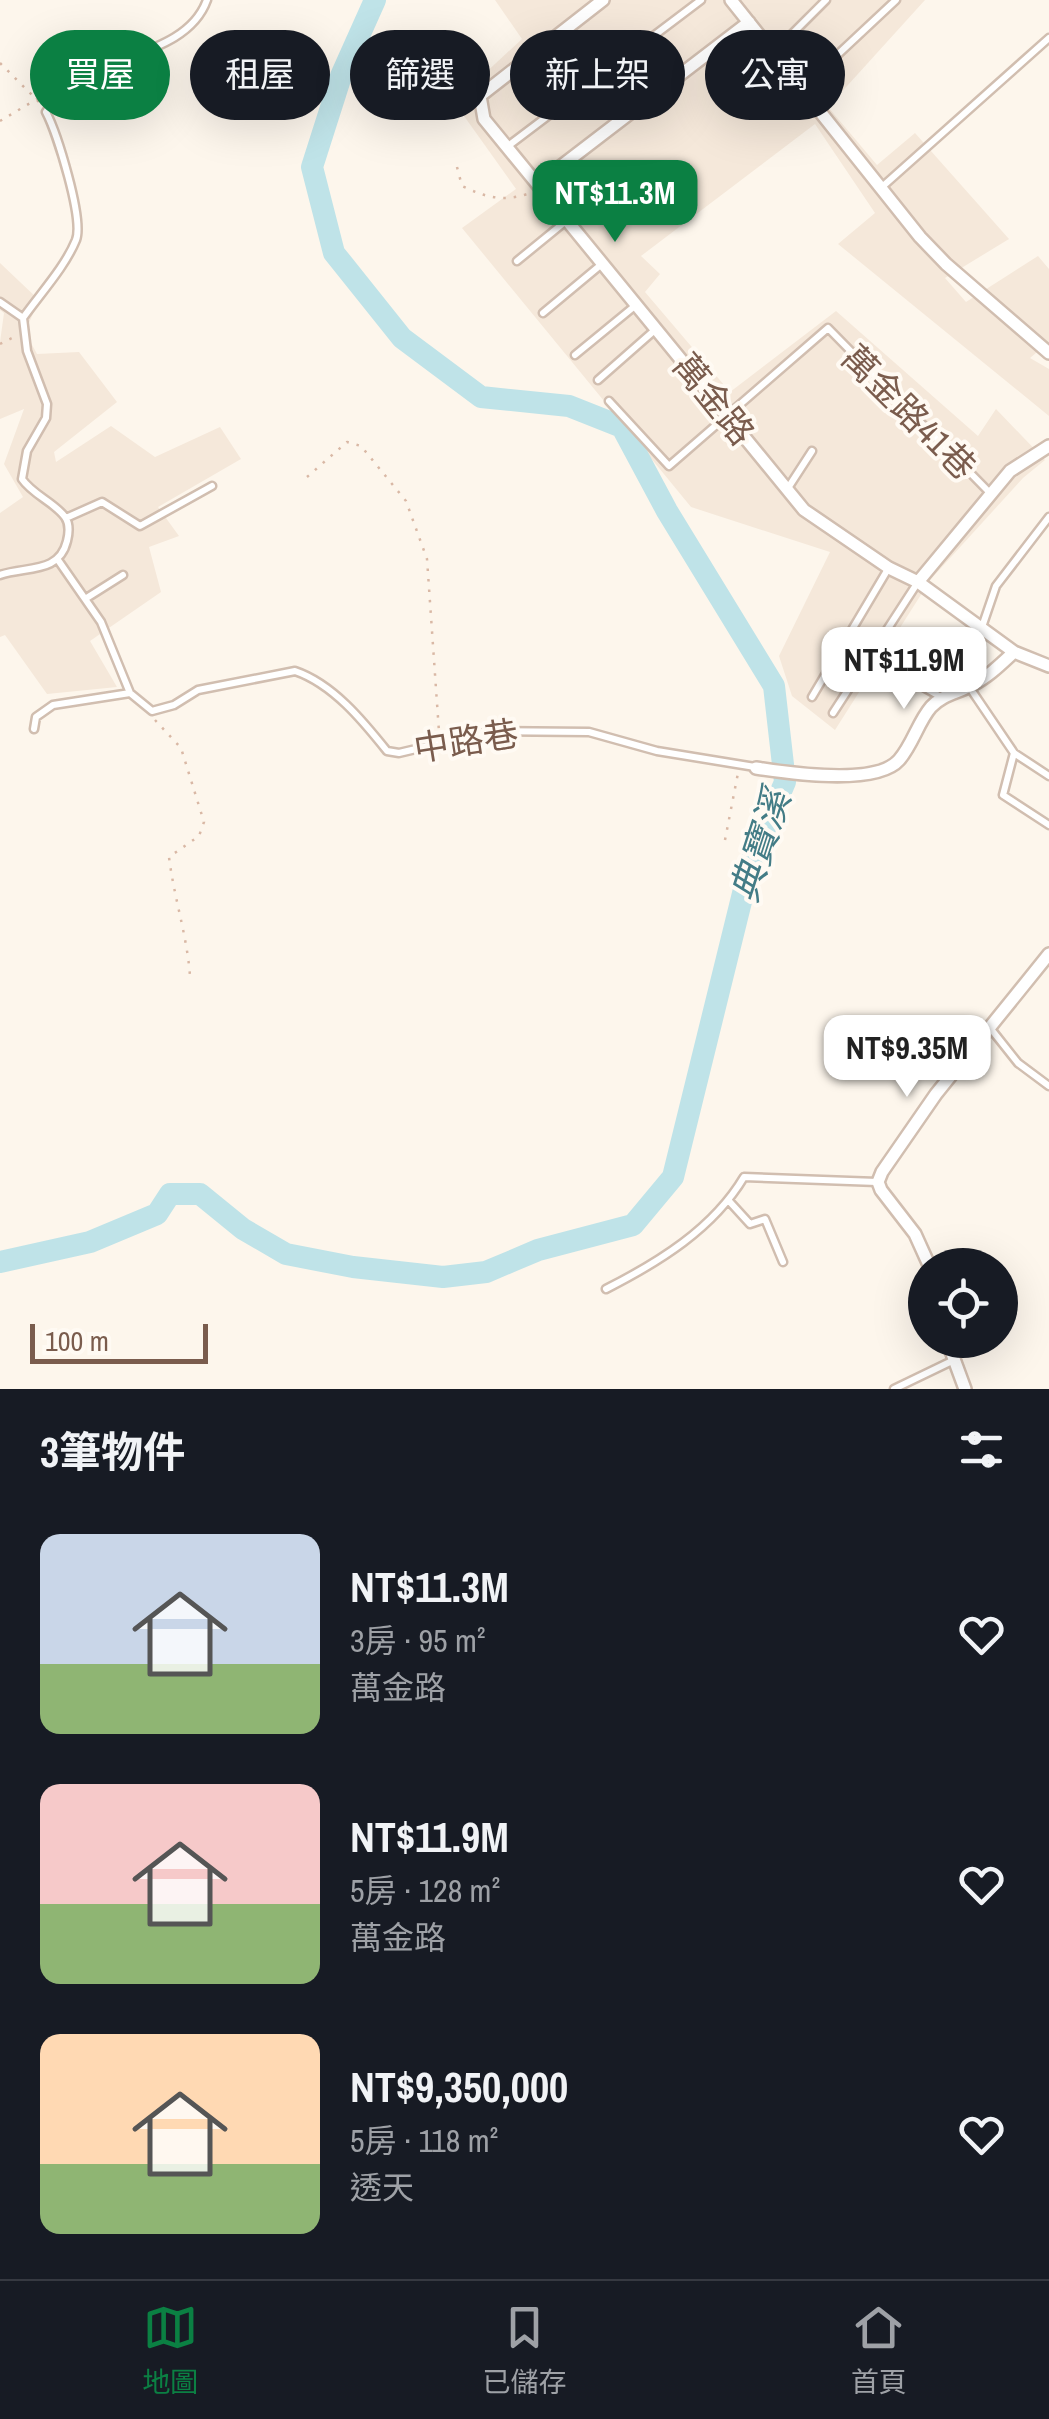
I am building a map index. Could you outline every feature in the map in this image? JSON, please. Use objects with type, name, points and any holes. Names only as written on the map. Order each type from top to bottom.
[{"type":"street","name":"萬金路","points":[[604,0],[480,96],[484,119],[804,510],[889,568],[918,582],[1014,652],[1049,666]]},
{"type":"street","points":[[734,1],[756,30]]},
{"type":"street","points":[[540,185],[749,22]]},
{"type":"street","points":[[827,120],[946,264],[1049,353]]},
{"type":"street","points":[[918,582],[1010,471],[1049,446]]},
{"type":"street","points":[[756,768],[799,775],[882,771],[896,764],[930,708],[942,698],[970,687],[1014,652]]},
{"type":"street","points":[[922,1248],[916,1234],[881,1190],[878,1182],[882,1172],[936,1094],[1049,954]]},
{"type":"street","points":[[952,1360],[965,1389]]},
{"type":"lane","points":[[170,39],[186,32],[207,0]]},
{"type":"lane","points":[[508,146],[700,0]]},
{"type":"lane","points":[[796,30],[826,0]]},
{"type":"lane","points":[[845,48],[896,0]]},
{"type":"lane","points":[[881,188],[1049,38]]},
{"type":"lane","points":[[0,575],[35,570],[58,560],[69,532],[66,518],[22,479],[27,451],[46,418],[47,404],[22,332],[22,318],[76,240],[77,232],[76,213],[48,120]]},
{"type":"lane","points":[[516,261],[568,220]]},
{"type":"lane","points":[[544,312],[602,263]]},
{"type":"lane","points":[[0,302],[22,318]]},
{"type":"lane","points":[[575,356],[636,305]]},
{"type":"lane","name":"萬金路41巷","points":[[728,413],[828,328],[992,495]]},
{"type":"lane","points":[[598,380],[656,329]]},
{"type":"lane","points":[[609,402],[669,466],[728,413]]},
{"type":"lane","points":[[787,490],[812,451]]},
{"type":"lane","points":[[66,518],[102,502],[140,526],[212,486]]},
{"type":"lane","points":[[982,627],[996,586],[1048,522]]},
{"type":"lane","points":[[58,560],[100,622],[130,692],[152,710]]},
{"type":"lane","points":[[812,697],[889,568]]},
{"type":"lane","points":[[85,600],[123,575]]},
{"type":"lane","points":[[833,713],[918,582]]},
{"type":"lane","points":[[868,656],[942,698]]},
{"type":"lane","name":"中路巷","points":[[152,710],[174,705],[198,690],[295,671],[309,676],[359,716],[387,751],[399,753],[492,731],[589,732],[657,751],[756,768]]},
{"type":"lane","points":[[970,687],[1014,753],[1049,776]]},
{"type":"lane","points":[[34,729],[36,716],[53,705],[130,692]]},
{"type":"lane","points":[[1014,753],[1003,795],[1049,825]]},
{"type":"lane","points":[[990,1029],[1018,1063],[1049,1086]]},
{"type":"lane","points":[[606,1290],[663,1260],[729,1201],[744,1177],[878,1182]]},
{"type":"lane","points":[[729,1201],[750,1224],[764,1219],[784,1262]]},
{"type":"lane","points":[[894,1389],[952,1360]]},
{"type":"path","points":[[0,63],[30,91]]},
{"type":"path","points":[[0,121],[30,104]]},
{"type":"path","points":[[457,167],[462,186],[488,198],[511,199],[540,185]]},
{"type":"path","points":[[0,344],[22,332]]},
{"type":"path","points":[[307,477],[347,442],[361,446],[406,500],[427,560],[440,743]]},
{"type":"path","points":[[152,710],[161,728],[181,748],[204,822],[199,836],[168,857],[176,909],[186,934],[190,976]]},
{"type":"path","points":[[724,840],[739,764]]},
{"type":"shaded area","points":[[495,0],[925,0],[845,88],[845,30],[705,30],[705,120],[839,120],[877,165],[915,133],[1009,239],[945,278],[966,302],[1038,256],[1049,269],[1049,342],[1030,358],[1049,369],[1049,416],[838,244],[875,213],[815,124],[641,256],[660,274],[645,292],[730,392],[836,311],[978,436],[996,409],[1045,460],[1023,478],[931,579],[835,730],[792,696],[779,656],[830,552],[691,507],[462,228],[516,189],[467,120],[490,120],[490,69],[510,50],[510,120],[685,120],[685,30],[516,30]]},
{"type":"shaded area","points":[[0,263],[39,300],[25,332],[37,354],[79,352],[117,402],[54,452],[56,462],[111,426],[155,457],[220,427],[241,459],[158,507],[179,536],[149,547],[161,592],[90,641],[117,687],[47,694],[5,635],[0,637],[0,513],[23,497],[4,464],[24,409],[0,419],[4,313],[0,310]]},
{"type":"waterway","name":"典寶溪","points":[[0,1262],[90,1242],[157,1214],[170,1194],[200,1194],[243,1229],[286,1254],[353,1267],[443,1277],[486,1272],[538,1250],[633,1225],[673,1177],[751,861],[785,782],[774,686],[667,511],[622,427],[569,406],[481,397],[402,338],[334,253],[312,167],[341,76],[375,0]]}]
